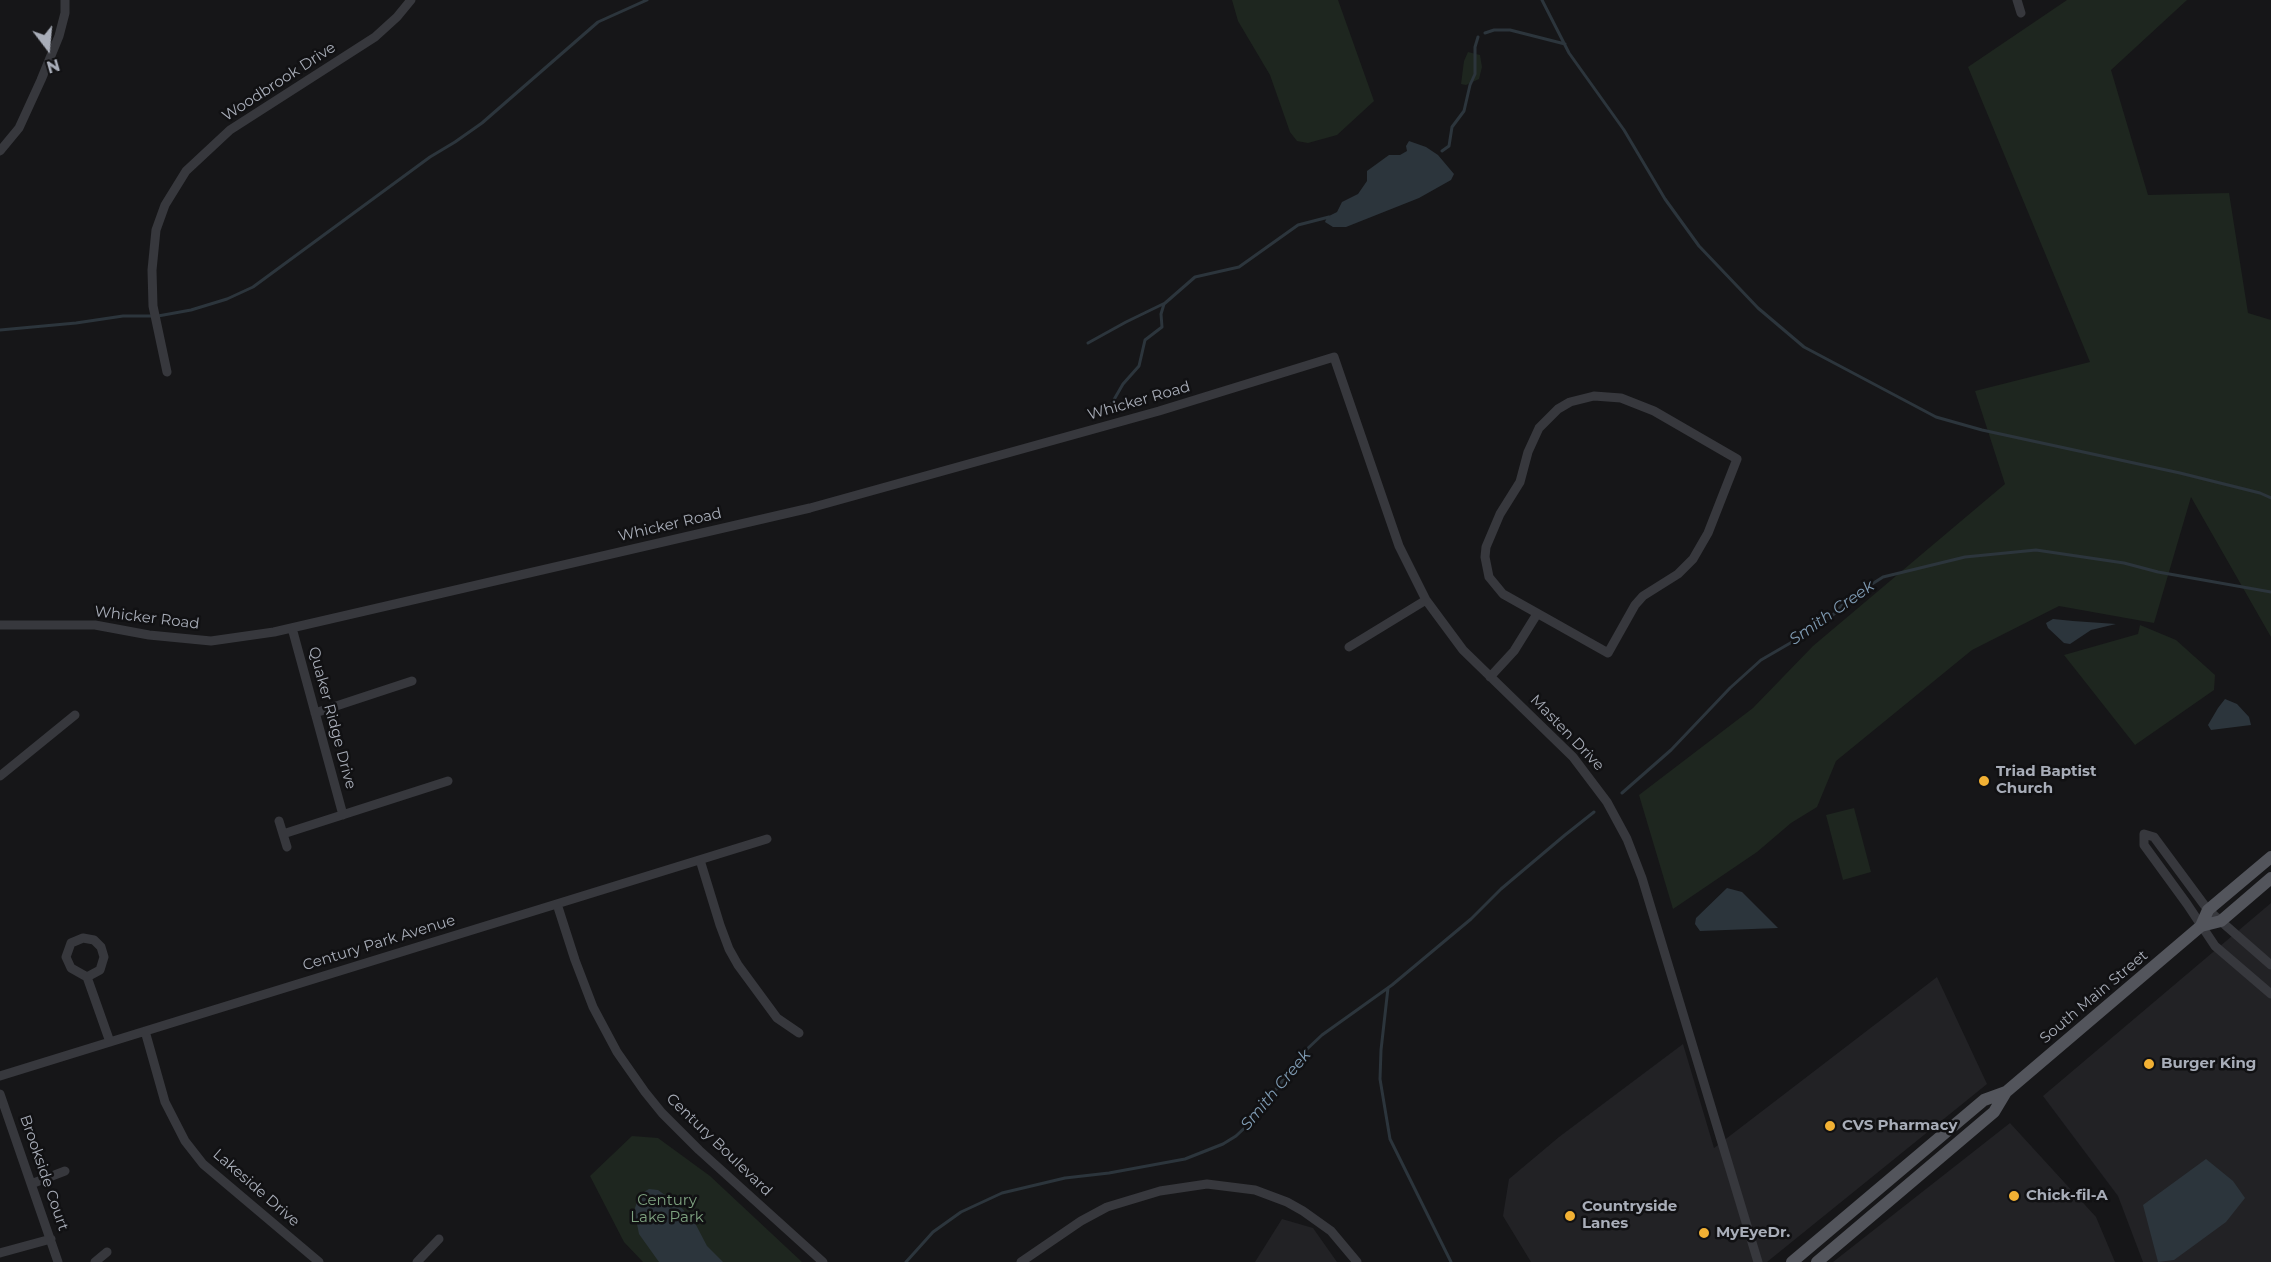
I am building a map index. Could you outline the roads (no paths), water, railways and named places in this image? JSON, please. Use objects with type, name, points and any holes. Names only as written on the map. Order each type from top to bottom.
[{"type":"main road","name":"South Main Street","points":[[2202,926],[2208,910],[2271,857]]},
{"type":"main road","name":"South Main Street","points":[[1817,1262],[1994,1112],[2006,1092],[2202,926],[2221,921],[2271,878]]},
{"type":"main road","name":"South Main Street","points":[[1792,1262],[1984,1100],[2006,1092]]},
{"type":"street","points":[[0,151],[19,128],[41,80],[59,36],[65,13],[64,0]]},
{"type":"street","name":"Woodbrook Drive","points":[[167,372],[153,306],[152,270],[156,230],[165,205],[186,171],[230,130],[375,37],[397,17],[411,0]]},
{"type":"street","points":[[2017,0],[2021,13]]},
{"type":"street","name":"Masten Drive","points":[[1334,357],[1399,546],[1426,600],[1450,634],[1490,677],[1573,757],[1607,802],[1627,839],[1642,878],[1758,1262]]},
{"type":"street","name":"Whicker Road","points":[[0,625],[95,625],[149,635],[211,641],[292,628],[810,508],[1159,411],[1334,357]]},
{"type":"street","points":[[1594,396],[1621,398],[1654,411],[1737,459],[1708,533],[1693,559],[1678,574],[1643,596],[1608,653],[1538,614],[1503,594],[1495,586],[1489,577],[1485,557],[1486,547],[1500,514],[1525,471],[1533,440],[1544,423],[1558,409],[1570,402],[1594,396]]},
{"type":"street","points":[[1349,647],[1426,600]]},
{"type":"street","points":[[1490,677],[1514,651],[1538,614]]},
{"type":"street","name":"Quaker Ridge Drive","points":[[292,628],[343,815]]},
{"type":"street","points":[[315,713],[412,681]]},
{"type":"street","points":[[0,776],[75,715]]},
{"type":"street","points":[[283,834],[448,781]]},
{"type":"street","points":[[279,821],[287,847]]},
{"type":"street","points":[[2271,965],[2208,910],[2154,837],[2144,834],[2144,845],[2223,953],[2271,994]]},
{"type":"street","name":"Century Park Avenue","points":[[0,1076],[767,839]]},
{"type":"street","points":[[700,860],[729,950],[777,1018],[799,1033]]},
{"type":"street","name":"Century Boulevard","points":[[557,904],[593,1007],[617,1052],[645,1092],[662,1113],[699,1150],[823,1262]]},
{"type":"street","points":[[87,977],[100,970],[104,957],[102,947],[94,940],[83,938],[71,943],[66,957],[71,968],[87,977],[110,1042]]},
{"type":"street","name":"Lakeside Drive","points":[[145,1031],[165,1102],[185,1141],[203,1164],[319,1262]]},
{"type":"street","name":"Brookside Court","points":[[0,1094],[58,1262]]},
{"type":"street","points":[[31,1184],[65,1171]]},
{"type":"street","points":[[1021,1262],[1081,1221],[1107,1207],[1160,1191],[1207,1184],[1254,1190],[1303,1210],[1330,1231],[1357,1262]]},
{"type":"street","points":[[0,1254],[51,1239]]},
{"type":"street","points":[[417,1262],[439,1239]]},
{"type":"street","points":[[95,1262],[107,1252]]},
{"type":"waterway","points":[[0,330],[123,316],[158,316],[191,310],[227,299],[253,287],[430,157],[482,123],[598,22],[647,0]]},
{"type":"waterway","points":[[1542,0],[1569,53],[1624,130],[1665,199],[1699,246],[1758,308],[1804,347],[1936,417],[1982,430],[2180,473],[2260,493],[2271,498]]},
{"type":"waterway","points":[[1485,33],[1494,30],[1510,30],[1565,44]]},
{"type":"waterway","points":[[1442,151],[1449,146],[1452,127],[1464,111],[1475,74],[1475,47],[1478,37]]},
{"type":"waterway","points":[[1108,410],[1123,384],[1139,366],[1145,340],[1162,327],[1161,314],[1164,304],[1195,277],[1239,267],[1298,225],[1329,217]]},
{"type":"waterway","points":[[1088,343],[1163,304]]},
{"type":"waterway","name":"Smith Creek","points":[[1622,793],[1671,750],[1730,688],[1761,660],[1811,631],[1834,614],[1847,600],[1883,577],[1965,557],[2036,550],[2124,563],[2158,572],[2271,592]]},
{"type":"waterway","name":"Smith Creek","points":[[906,1262],[933,1232],[961,1212],[1002,1193],[1065,1178],[1109,1173],[1185,1159],[1223,1144],[1236,1136],[1253,1120],[1305,1051],[1322,1035],[1392,985],[1471,919],[1501,889],[1594,812]]},
{"type":"waterway","points":[[1388,988],[1380,1079],[1390,1139],[1451,1262]]},
{"type":"place","name":"Triad Baptist Church","points":[[1984,781]]},
{"type":"place","name":"Burger King","points":[[2149,1064]]},
{"type":"place","name":"CVS Pharmacy","points":[[1830,1126]]},
{"type":"place","name":"Chick-fil-A","points":[[2014,1196]]},
{"type":"place","name":"Countryside Lanes","points":[[1570,1216]]},
{"type":"place","name":"MyEyeDr.","points":[[1704,1233]]},
{"type":"park label","name":"Century Lake Park","points":[[667,1210]]}]
